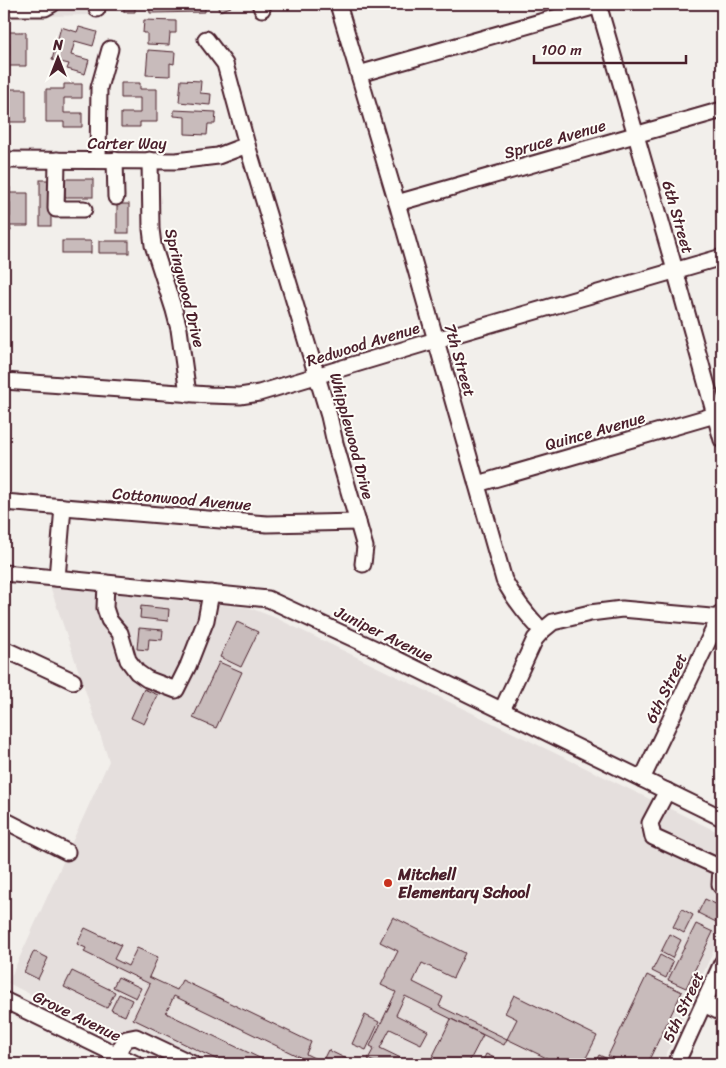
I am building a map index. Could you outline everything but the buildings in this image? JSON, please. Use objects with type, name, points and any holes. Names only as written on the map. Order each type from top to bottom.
[{"type":"street","points":[[4,8],[45,8],[52,4]]},
{"type":"street","name":"7th Street","points":[[338,4],[397,203],[504,580],[511,594],[542,631]]},
{"type":"street","points":[[359,74],[600,4]]},
{"type":"street","name":"6th Street","points":[[600,4],[675,270],[719,414],[722,440]]},
{"type":"street","name":"Whipplewood Drive","points":[[206,40],[224,64],[318,376],[365,547],[364,564]]},
{"type":"street","points":[[98,160],[99,88],[110,49]]},
{"type":"street","name":"Spruce Avenue","points":[[397,203],[722,110]]},
{"type":"street","name":"Carter Way","points":[[4,160],[176,161],[218,156],[247,145]]},
{"type":"street","points":[[57,160],[56,209],[84,209]]},
{"type":"street","points":[[116,160],[116,197]]},
{"type":"street","name":"Springwood Drive","points":[[150,160],[153,245],[179,330],[188,394]]},
{"type":"street","name":"Redwood Avenue","points":[[4,381],[188,394],[240,396],[259,393],[722,257]]},
{"type":"street","name":"Quince Avenue","points":[[477,484],[719,414]]},
{"type":"street","name":"Cottonwood Avenue","points":[[4,502],[267,524],[358,522]]},
{"type":"street","points":[[57,578],[63,506]]},
{"type":"street","name":"Juniper Avenue","points":[[4,573],[268,599],[502,710],[722,818]]},
{"type":"street","points":[[106,583],[105,608],[109,620],[120,633],[128,660],[137,672],[147,679],[176,690],[188,666],[206,620],[211,593]]},
{"type":"street","points":[[502,710],[535,639],[553,622],[590,613],[622,609],[721,616]]},
{"type":"street","name":"6th Street","points":[[642,779],[721,616]]},
{"type":"street","points":[[4,649],[73,681]]},
{"type":"street","points":[[667,791],[650,823],[653,837],[721,868],[720,885],[722,887]]},
{"type":"street","points":[[4,820],[67,852]]},
{"type":"street","name":"5th Street","points":[[676,1064],[722,963]]},
{"type":"street","name":"Grove Avenue","points":[[4,1000],[136,1064]]},
{"type":"street","points":[[704,1004],[722,1013]]},
{"type":"street","points":[[116,1055],[126,1039],[136,1037],[193,1064]]},
{"type":"shaded area","points":[[4,4],[90,4],[90,15],[4,17]]},
{"type":"shaded area","name":"Mitchell Elementary School","points":[[50,586],[250,608],[276,618],[722,834],[722,932],[662,1064],[500,1064],[483,1055],[478,1064],[168,1064],[8,983],[109,761]]},
{"type":"place","name":"Mitchell Elementary School","points":[[388,883]]}]
